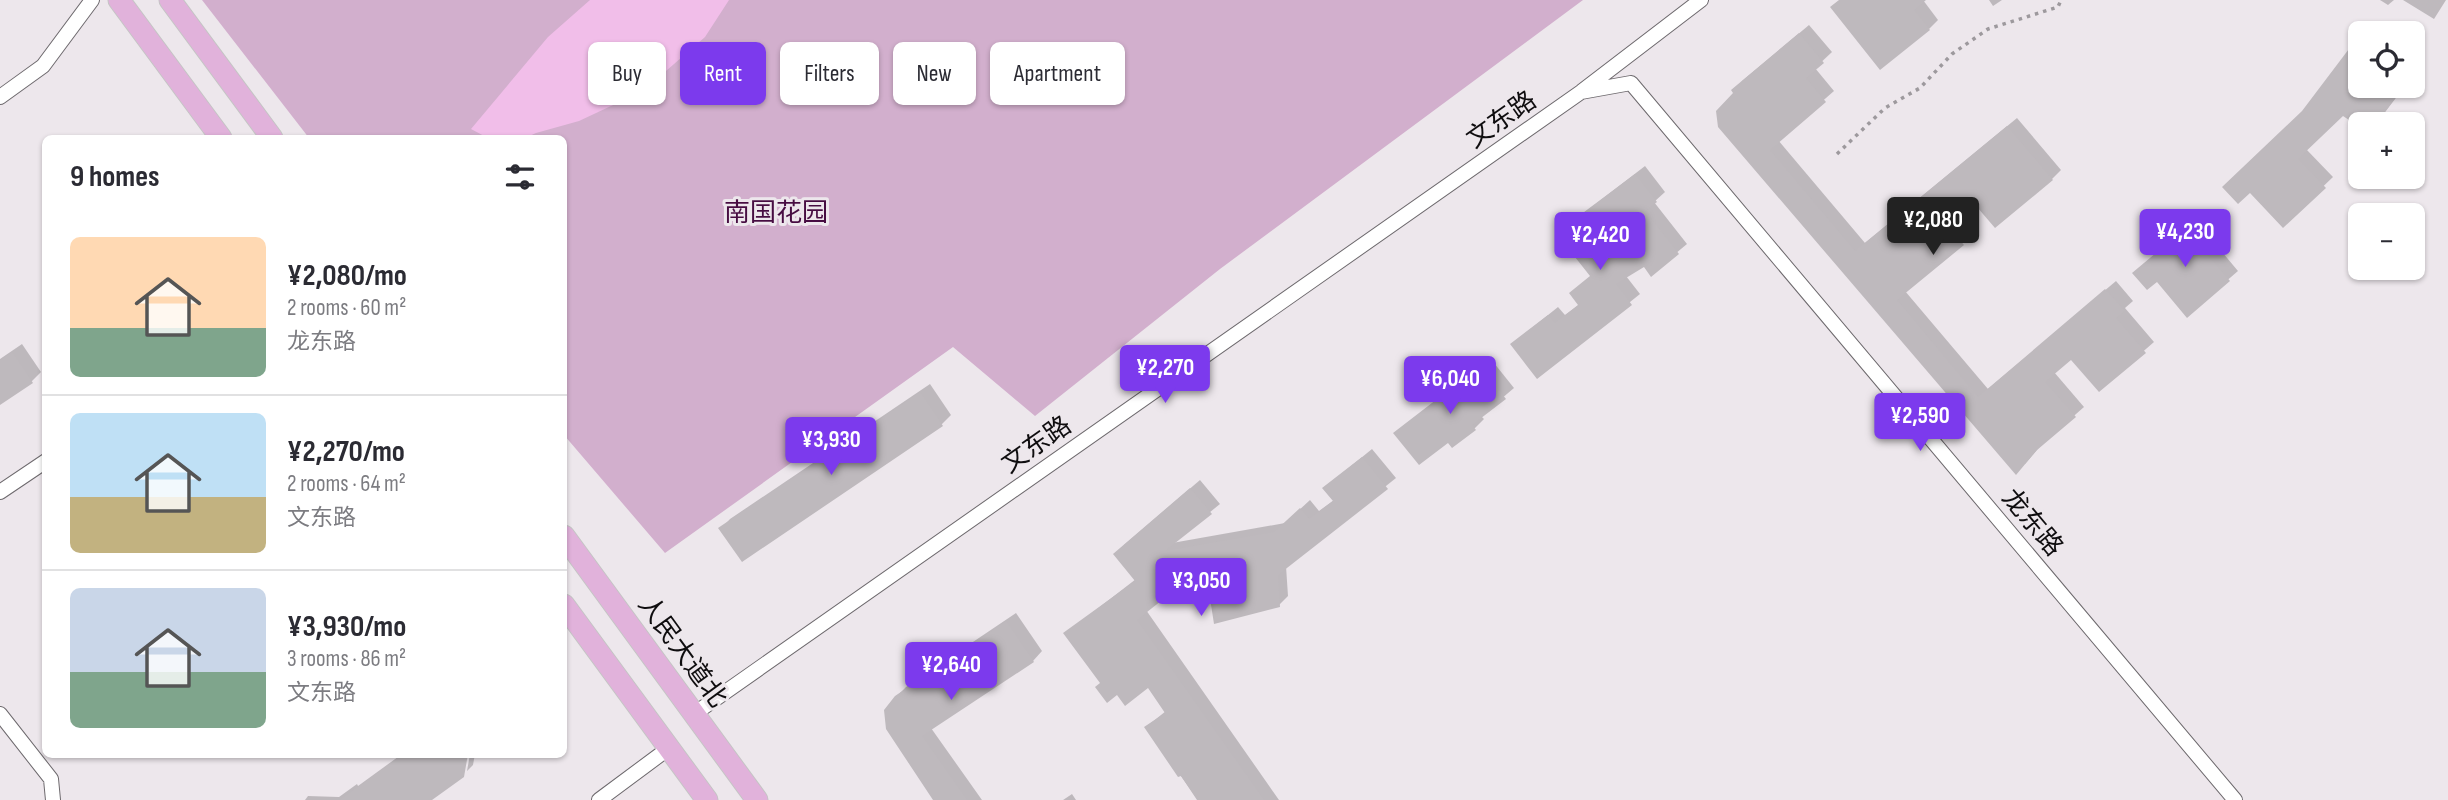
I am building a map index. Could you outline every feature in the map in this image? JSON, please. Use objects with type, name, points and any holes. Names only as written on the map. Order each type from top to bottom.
[{"type":"main road","points":[[119,0],[219,135]]},
{"type":"main road","points":[[170,0],[270,135]]},
{"type":"main road","name":"人民大道北","points":[[567,540],[757,800]]},
{"type":"main road","points":[[567,609],[707,800]]},
{"type":"street","points":[[0,97],[43,66],[92,0]]},
{"type":"street","name":"文东路","points":[[694,714],[1578,94],[1701,0]]},
{"type":"street","name":"文东路","points":[[1578,94],[1631,83]]},
{"type":"street","name":"龙东路","points":[[1631,83],[2235,800]]},
{"type":"street","points":[[0,492],[42,464]]},
{"type":"street","points":[[0,714],[51,779],[54,800]]},
{"type":"street","points":[[599,800],[669,748]]},
{"type":"path","points":[[1837,154],[1885,108],[1920,88],[1952,54],[1979,35],[1988,29],[2058,7],[2061,0]]},
{"type":"green space","name":"南国花园","points":[[202,0],[1583,0],[1220,269],[1035,416],[953,347],[665,553],[567,439],[567,135],[307,135]]},
{"type":"shaded area","points":[[590,0],[729,0],[699,42],[680,42],[680,59],[666,71],[666,42],[588,42],[588,105],[613,105],[579,121],[532,135],[482,135],[471,129],[548,37]]},
{"type":"building","points":[[1839,0],[1926,0],[1914,10],[1930,30],[1880,70],[1830,7]]},
{"type":"building","points":[[2403,0],[2446,0],[2434,19]]},
{"type":"building","points":[[1799,33],[1824,63],[1806,78],[1826,102],[1770,150],[1855,251],[2007,126],[2053,180],[1995,228],[1971,200],[1944,222],[1964,245],[1897,300],[1978,397],[2105,289],[2125,311],[2116,318],[2146,353],[2099,392],[2071,360],[2045,382],[2076,417],[2037,450],[2016,475],[1718,127],[1716,111],[1733,93],[1731,90]]},
{"type":"building","points":[[2348,50],[2348,98],[2395,98],[2385,112],[2348,112],[2348,119],[2343,116],[2298,159],[2326,188],[2283,228],[2250,193],[2238,204],[2222,187],[2302,111]]},
{"type":"building","points":[[1635,174],[1657,202],[1645,211],[1679,254],[1651,277],[1644,267],[1616,284],[1632,305],[1537,379],[1510,344],[1548,315],[1555,323],[1578,305],[1569,293],[1590,276],[1556,233]]},
{"type":"building","points":[[2199,217],[2217,238],[2203,250],[2230,281],[2187,318],[2157,282],[2147,290],[2132,273]]},
{"type":"building","points":[[12,352],[33,383],[0,405],[0,360]]},
{"type":"building","points":[[1480,366],[1506,399],[1472,425],[1476,430],[1452,448],[1448,443],[1419,465],[1393,433]]},
{"type":"building","points":[[920,392],[943,426],[742,562],[718,528]]},
{"type":"building","points":[[1362,457],[1388,489],[1278,575],[1280,607],[1214,624],[1205,566],[1137,620],[1264,800],[1197,800],[1144,727],[1165,713],[1148,688],[1125,706],[1117,695],[1107,703],[1095,687],[1100,683],[1063,633],[1135,581],[1113,554],[1190,488],[1212,514],[1165,551],[1274,532],[1300,508],[1309,519],[1333,501],[1322,488]]},
{"type":"building","points":[[1006,621],[1034,662],[922,736],[967,800],[933,800],[886,729],[884,710],[895,696]]},
{"type":"building","points":[[398,758],[467,758],[464,777],[432,800],[340,800]]}]
